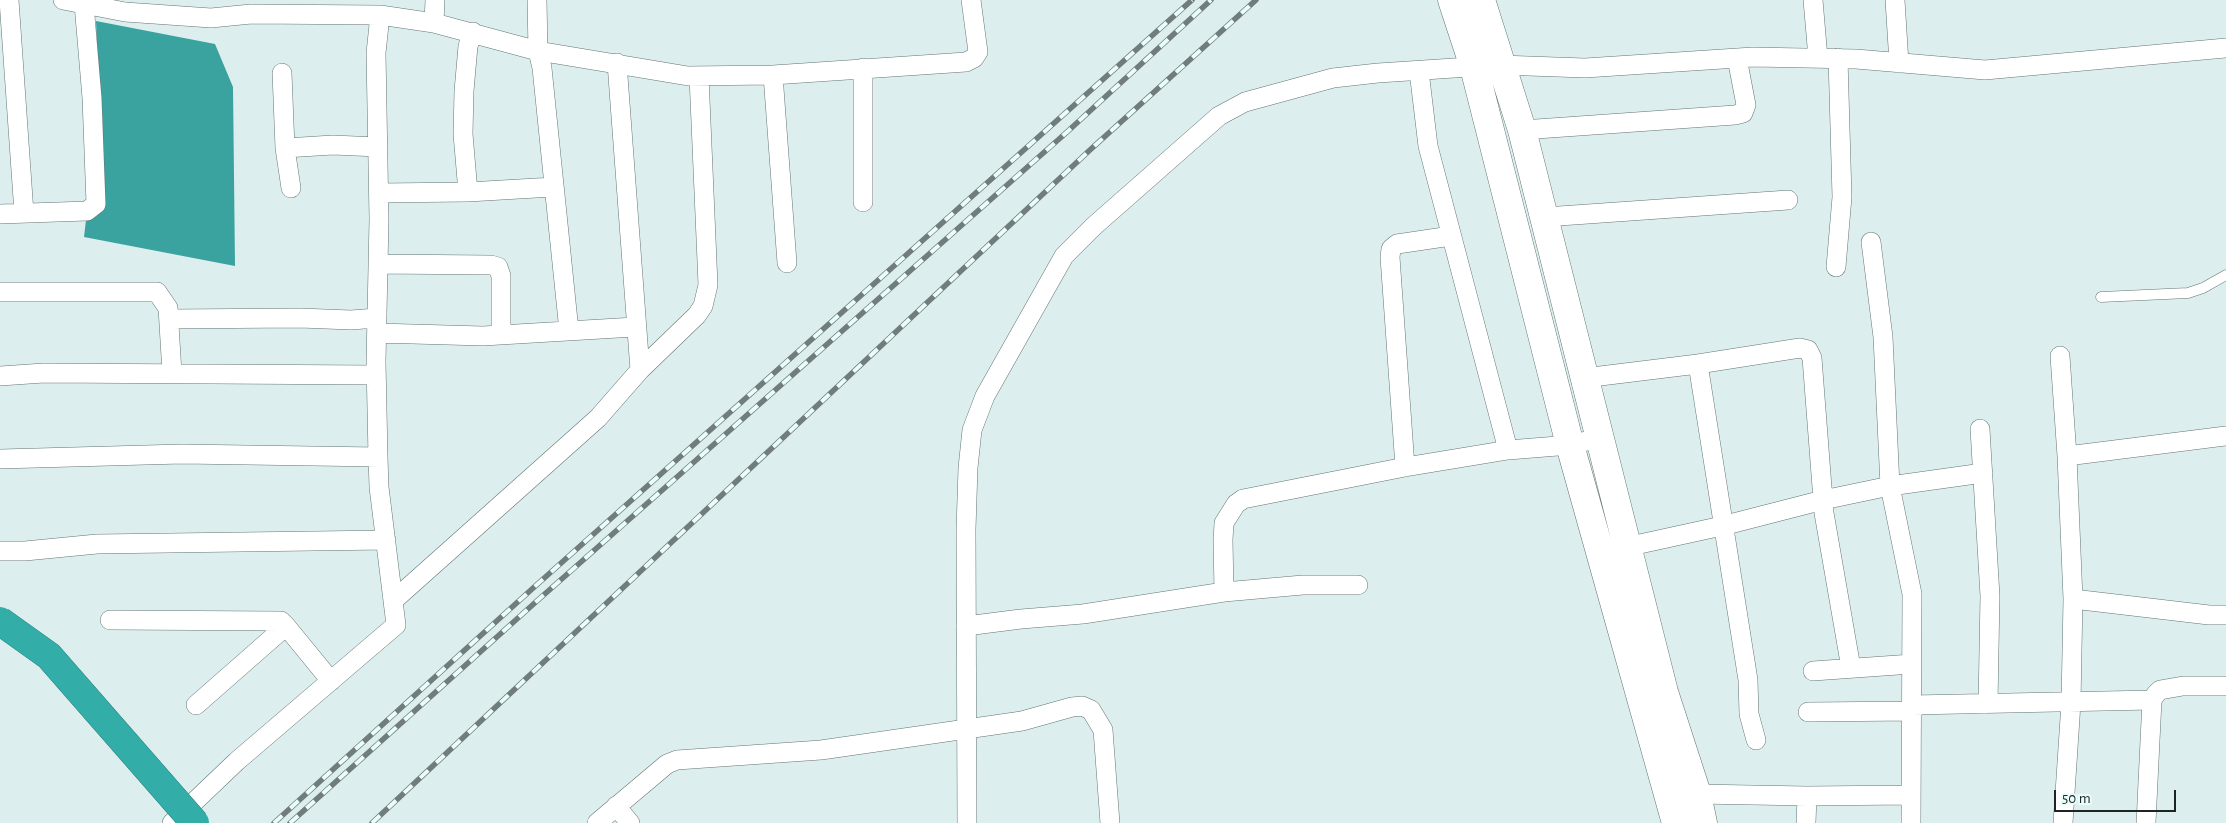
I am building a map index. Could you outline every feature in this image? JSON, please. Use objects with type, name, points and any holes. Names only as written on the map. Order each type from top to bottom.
[{"type":"highway","points":[[0,621],[49,656],[195,823]]},
{"type":"street","points":[[9,0],[24,213]]},
{"type":"street","points":[[64,0],[125,12],[156,7],[211,18],[234,8],[251,14],[369,10],[473,32],[538,51],[698,76],[773,75],[966,62],[974,58],[978,52],[970,0]]},
{"type":"street","points":[[434,23],[435,0]]},
{"type":"street","points":[[537,0],[538,51],[542,68],[569,331]]},
{"type":"street","points":[[1452,0],[1474,67],[1570,445],[1676,823]]},
{"type":"street","points":[[1481,0],[1522,130],[1626,547],[1664,692],[1697,794],[1703,823]]},
{"type":"street","points":[[1813,0],[1818,58]]},
{"type":"street","points":[[1895,0],[1899,62]]},
{"type":"street","points":[[0,214],[87,211],[96,204],[92,98],[84,4]]},
{"type":"street","points":[[172,823],[237,761],[396,625],[379,487],[376,375],[379,193],[376,53],[369,10]]},
{"type":"street","points":[[468,192],[463,134],[464,91],[468,46],[473,32]]},
{"type":"street","points":[[966,823],[966,529],[972,430],[985,396],[1064,256],[1094,226],[1219,116],[1245,102],[1333,78],[1419,70],[1500,65],[1585,68],[1737,58],[1838,58],[1985,70],[2226,48]]},
{"type":"street","points":[[1522,130],[1743,113],[1746,105],[1737,58]]},
{"type":"street","points":[[1836,268],[1842,197],[1838,58]]},
{"type":"street","points":[[617,63],[635,327],[640,370]]},
{"type":"street","points":[[863,68],[863,202]]},
{"type":"street","points":[[1419,70],[1428,146],[1508,450]]},
{"type":"street","points":[[282,73],[284,148],[291,188]]},
{"type":"street","points":[[773,75],[787,263]]},
{"type":"street","points":[[394,600],[598,418],[640,370],[697,315],[703,306],[707,296],[698,76]]},
{"type":"street","points":[[284,148],[333,145],[378,147]]},
{"type":"street","points":[[379,193],[468,192],[553,187]]},
{"type":"street","points":[[1545,217],[1788,200]]},
{"type":"street","points":[[1405,467],[1390,257],[1391,249],[1397,244],[1451,236]]},
{"type":"street","points":[[1871,242],[1883,337],[1890,486],[1912,594],[1911,823]]},
{"type":"street","points":[[378,264],[491,265],[498,267],[501,276],[501,335]]},
{"type":"street","points":[[0,292],[157,292],[168,308],[172,374]]},
{"type":"street","points":[[169,319],[300,318],[351,320],[377,326],[501,335],[635,327]]},
{"type":"street","points":[[1584,378],[1698,364],[1800,348],[1808,350],[1812,358],[1823,500],[1851,668]]},
{"type":"street","points":[[2060,356],[2067,456],[2073,599],[2071,703],[2063,823]]},
{"type":"street","points":[[1698,364],[1722,526],[1748,680],[1748,714],[1756,740]]},
{"type":"street","points":[[0,376],[44,374],[376,375]]},
{"type":"street","points":[[1980,429],[1990,596],[1988,704]]},
{"type":"street","points":[[2067,456],[2226,436]]},
{"type":"street","points":[[1224,592],[1222,540],[1224,523],[1236,504],[1252,496],[1405,467],[1508,450],[1570,445],[1599,438]]},
{"type":"street","points":[[0,459],[173,454],[378,457]]},
{"type":"street","points":[[1626,547],[1890,486],[1983,473]]},
{"type":"street","points":[[0,551],[25,551],[97,544],[386,540]]},
{"type":"street","points":[[966,626],[1082,614],[1224,592],[1303,585],[1358,585]]},
{"type":"street","points":[[2073,599],[2209,615],[2226,615]]},
{"type":"street","points":[[110,620],[281,621],[331,681]]},
{"type":"street","points":[[196,706],[286,626]]},
{"type":"street","points":[[1813,671],[1912,664]]},
{"type":"street","points":[[2146,823],[2152,700],[2160,690],[2183,686],[2226,686]]},
{"type":"street","points":[[1808,712],[1988,704],[2152,700]]},
{"type":"street","points":[[597,823],[667,764],[678,760],[821,750],[966,728],[1022,722],[1072,707],[1082,706],[1091,710],[1103,730],[1110,823]]},
{"type":"street","points":[[1697,794],[1910,795]]},
{"type":"street","points":[[1806,823],[1807,796]]},
{"type":"street","points":[[616,806],[630,823]]},
{"type":"lane","points":[[2101,297],[2188,293],[2203,288],[2226,275]]},
{"type":"water","points":[[96,21],[215,44],[233,87],[235,266],[84,237],[86,220],[103,211]]},
{"type":"railway","points":[[274,823],[532,589],[1192,0]]},
{"type":"railway","points":[[290,823],[538,600],[1067,132],[1211,0]]},
{"type":"railway","points":[[372,823],[1091,149],[1256,0]]}]
